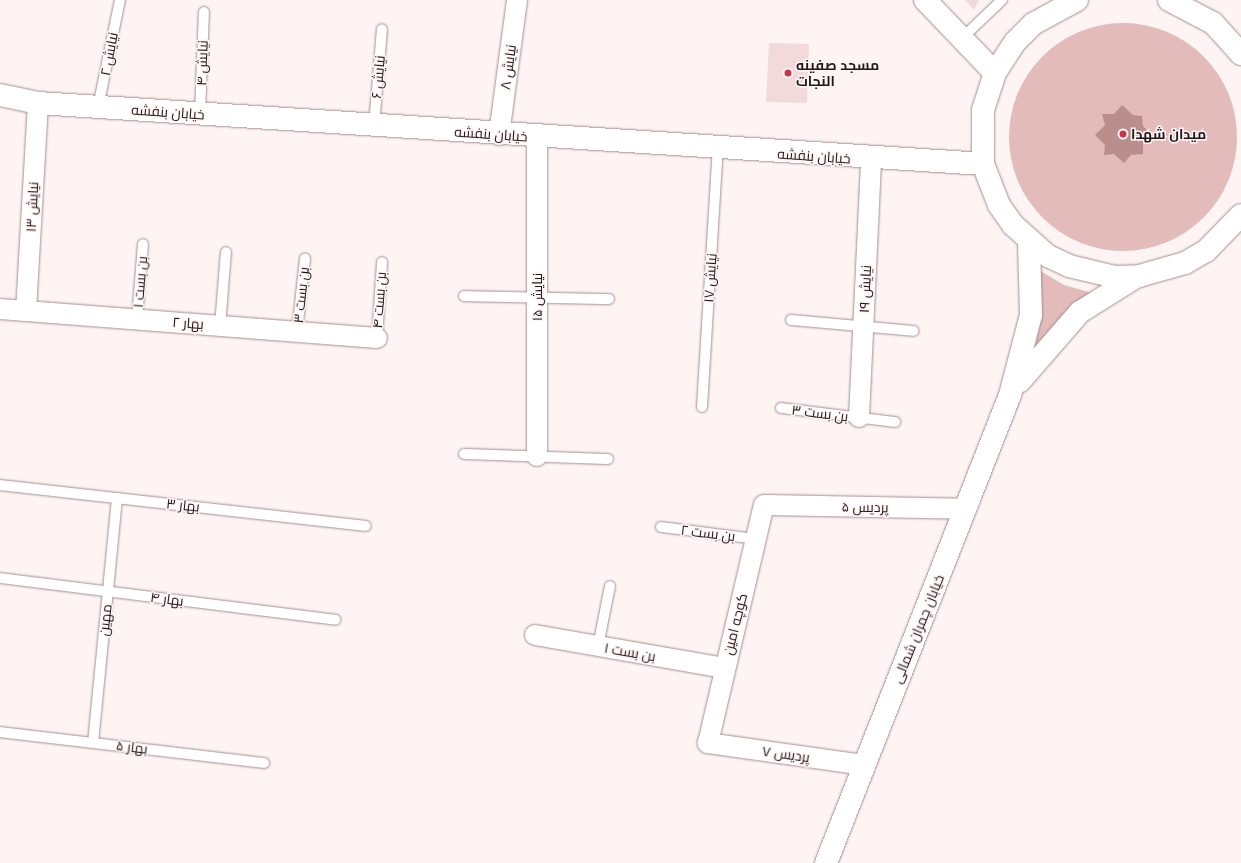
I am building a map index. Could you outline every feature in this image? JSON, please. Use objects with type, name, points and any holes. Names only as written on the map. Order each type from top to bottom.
[{"type":"main road","points":[[925,0],[960,40],[995,73]]},
{"type":"main road","points":[[1074,1],[1033,24],[1015,42],[995,73],[983,110],[983,164],[999,205],[1029,242],[1048,256],[1084,271],[1115,277],[1139,276],[1185,263],[1206,250],[1241,215]]},
{"type":"main road","points":[[1176,1],[1213,23],[1241,54]]},
{"type":"main road","name":"خیابان بنفشه","points":[[0,95],[38,103],[871,160],[983,164]]},
{"type":"main road","points":[[1010,395],[1031,315],[1029,242]]},
{"type":"main road","points":[[1010,395],[1036,359],[1080,312],[1139,276]]},
{"type":"main road","name":"خیابان چمران شمالی","points":[[826,863],[1010,395]]},
{"type":"street","name":"نیایش ۸","points":[[499,135],[517,0]]},
{"type":"street","name":"نیایش ۱۳","points":[[26,311],[38,103]]},
{"type":"street","name":"نیایش ۱۵","points":[[536,137],[537,456]]},
{"type":"street","name":"نیایش ۱۹","points":[[859,418],[871,160]]},
{"type":"street","name":"بهار ۲","points":[[0,309],[377,338]]},
{"type":"street","name":"پردیس ۵","points":[[764,505],[966,509]]},
{"type":"street","name":"کوچه امین","points":[[708,743],[764,505]]},
{"type":"street","name":"بن بست ۱","points":[[535,635],[725,668]]},
{"type":"street","name":"پردیس ۷","points":[[708,743],[864,765]]},
{"type":"lane","name":"نیایش ۲","points":[[98,107],[120,0]]},
{"type":"lane","points":[[960,40],[1000,1]]},
{"type":"lane","name":"نیایش ۴","points":[[200,114],[204,12]]},
{"type":"lane","name":"نیایش ۶","points":[[374,126],[382,29]]},
{"type":"lane","name":"نیایش ۱۷","points":[[702,408],[718,149]]},
{"type":"lane","name":"بن بست ۱","points":[[137,320],[144,244]]},
{"type":"lane","points":[[220,326],[226,252]]},
{"type":"lane","name":"بن بست ۳","points":[[297,332],[305,258]]},
{"type":"lane","name":"بن بست ۴","points":[[377,338],[382,262]]},
{"type":"lane","points":[[464,296],[609,299]]},
{"type":"lane","points":[[791,320],[914,331]]},
{"type":"lane","name":"بن بست ۳","points":[[781,408],[859,418]]},
{"type":"lane","points":[[859,418],[895,422]]},
{"type":"lane","points":[[464,454],[608,459]]},
{"type":"lane","name":"بهار ۳","points":[[0,485],[366,526]]},
{"type":"lane","name":"مهین","points":[[93,742],[118,498]]},
{"type":"lane","name":"بن بست ۲","points":[[661,527],[756,539]]},
{"type":"lane","name":"بهار ۴","points":[[0,578],[335,620]]},
{"type":"lane","points":[[598,646],[610,586]]},
{"type":"lane","name":"بهار ۵","points":[[0,732],[93,742],[264,764]]},
{"type":"shaded area","points":[[1112,23],[1134,23],[1156,27],[1167,31],[1187,42],[1204,56],[1218,73],[1229,93],[1233,104],[1237,126],[1237,148],[1233,170],[1229,181],[1218,201],[1204,218],[1187,232],[1156,247],[1134,251],[1112,251],[1090,247],[1069,238],[1050,225],[1035,210],[1022,191],[1013,170],[1009,148],[1009,126],[1013,104],[1022,83],[1035,64],[1050,49],[1069,36],[1090,27]]},
{"type":"shaded area","points":[[1122,105],[1133,115],[1142,116],[1143,126],[1151,134],[1143,142],[1143,154],[1131,155],[1124,163],[1114,154],[1104,155],[1105,145],[1095,135],[1105,125],[1102,114],[1114,114]]},
{"type":"shaded area","points":[[1039,270],[1064,285],[1092,293],[1036,346]]},
{"type":"building","points":[[965,0],[979,0],[974,10]]},
{"type":"building","name":"مسجد صفینه النجات","points":[[769,43],[809,44],[807,103],[766,102]]},
{"type":"place","name":"مسجد صفینه النجات","points":[[788,73]]},
{"type":"place","name":"میدان شهدا","points":[[1123,134]]}]
